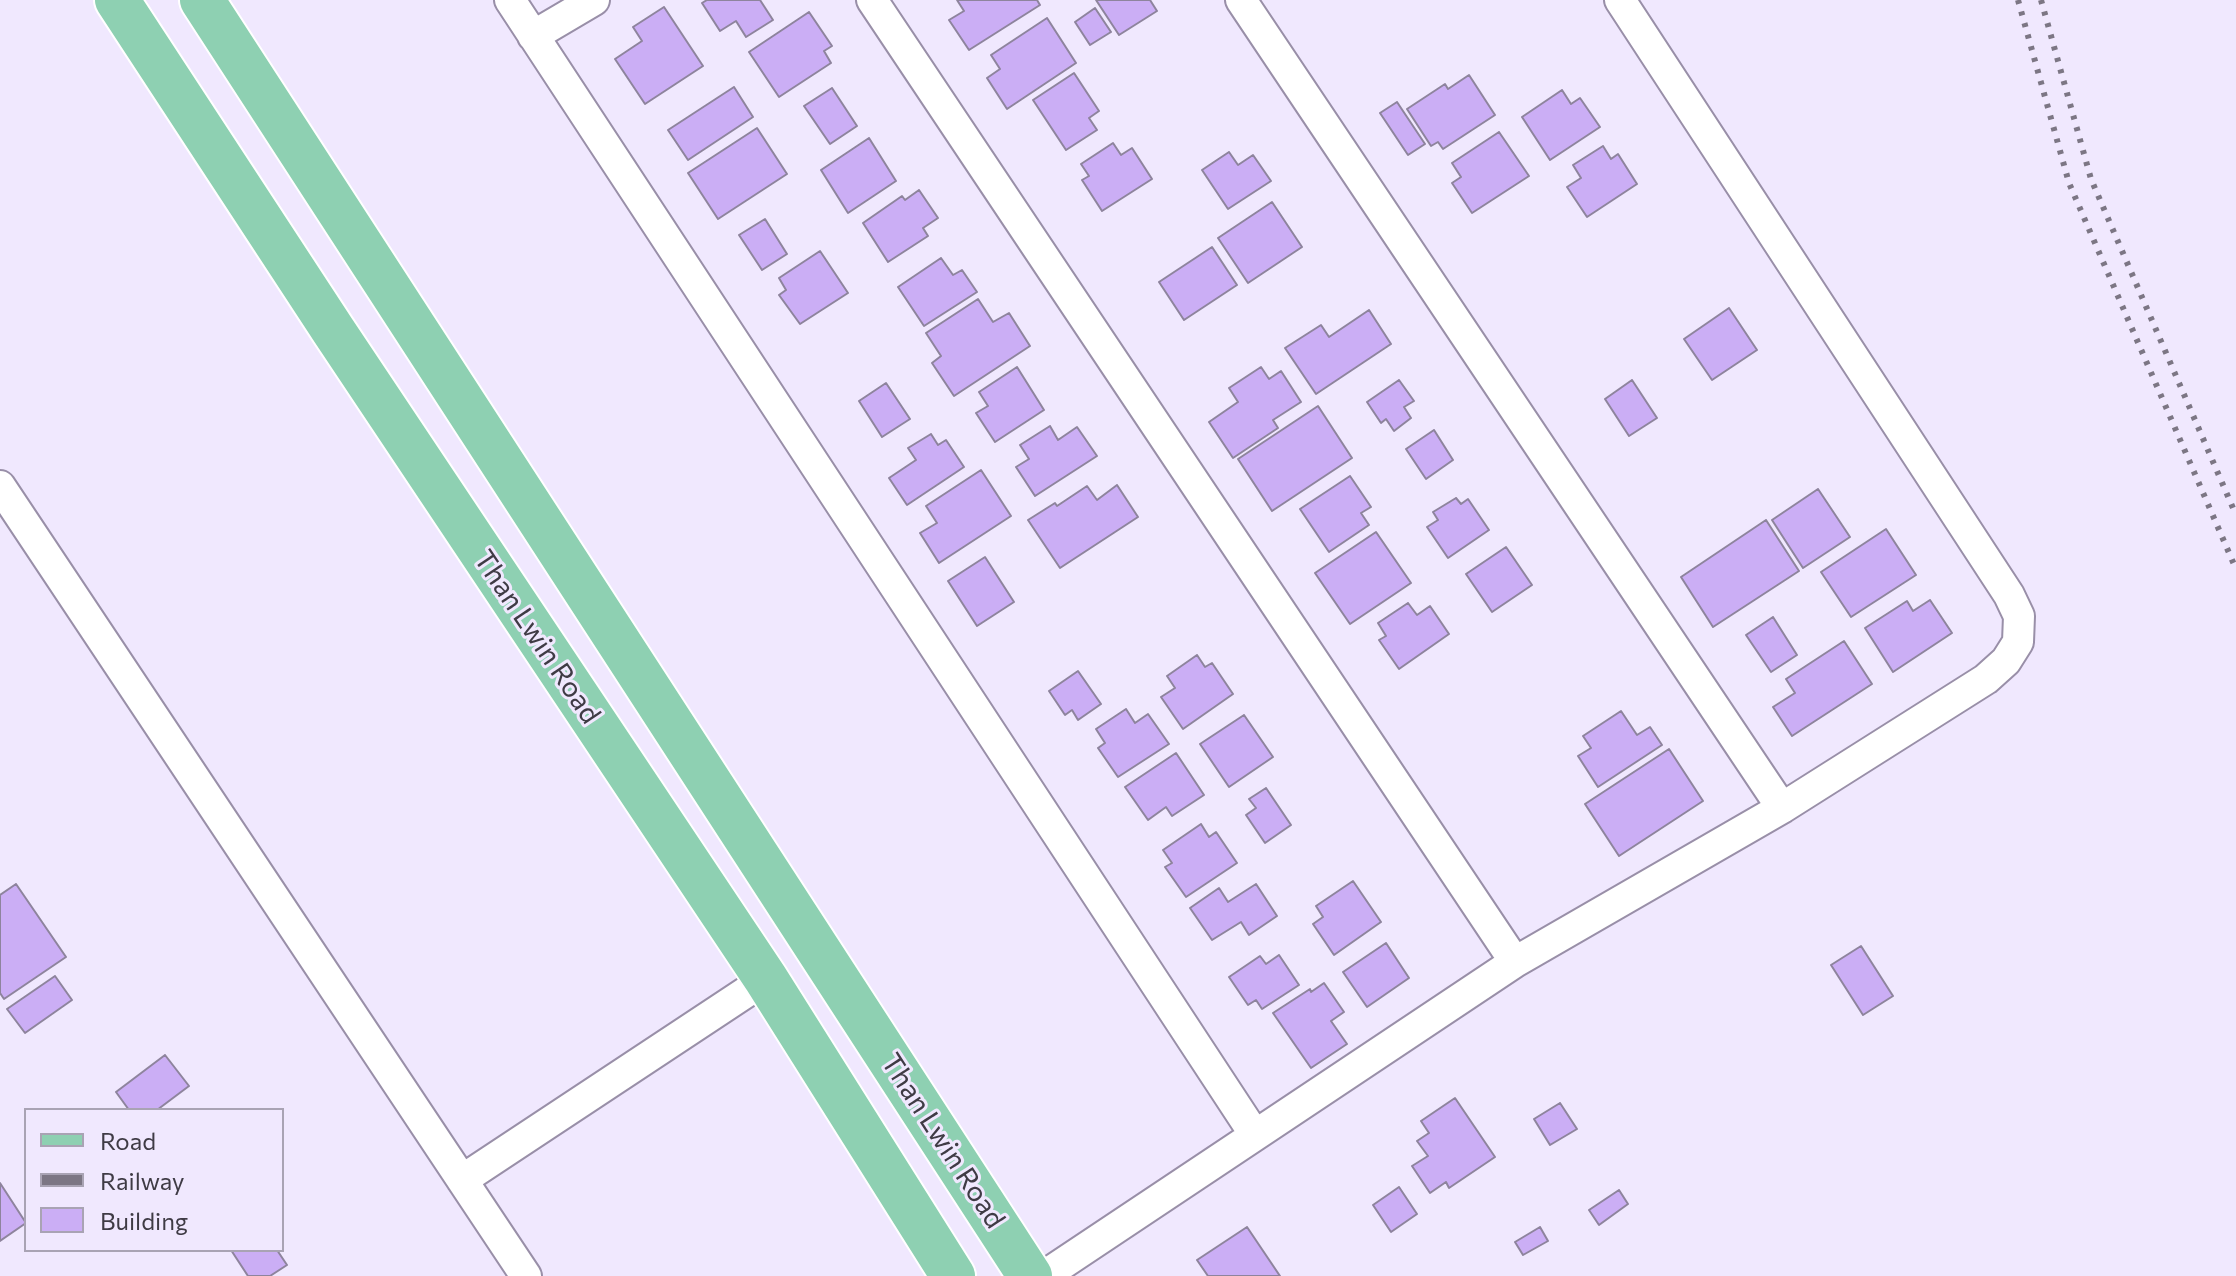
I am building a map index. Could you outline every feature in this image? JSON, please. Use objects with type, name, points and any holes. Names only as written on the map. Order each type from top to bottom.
[{"type":"main road","name":"Than Lwin Road","points":[[117,0],[766,979],[953,1276]]},
{"type":"main road","name":"Than Lwin Road","points":[[202,0],[1030,1276]]},
{"type":"street","points":[[510,0],[1255,1135]]},
{"type":"street","points":[[533,36],[594,0]]},
{"type":"street","points":[[872,0],[1515,962]]},
{"type":"street","points":[[1241,0],[1782,808]]},
{"type":"street","points":[[1044,1276],[1515,962],[1782,808],[1986,679],[2006,661],[2018,642],[2019,616],[2009,595],[1620,0]]},
{"type":"street","points":[[0,486],[526,1276]]},
{"type":"street","points":[[462,1180],[766,979]]},
{"type":"building","points":[[707,0],[760,0],[773,20],[746,37],[736,21],[720,31],[702,3]]},
{"type":"building","points":[[957,0],[1037,0],[1040,5],[969,50],[949,20],[964,11]]},
{"type":"building","points":[[1096,0],[1150,0],[1157,11],[1119,35]]},
{"type":"building","points":[[664,7],[703,66],[645,104],[615,59],[642,41],[633,27]]},
{"type":"building","points":[[1095,8],[1111,32],[1090,45],[1075,22]]},
{"type":"building","points":[[809,12],[832,46],[824,51],[831,63],[779,97],[749,52]]},
{"type":"building","points":[[1047,18],[1076,63],[1007,109],[987,78],[1000,69],[991,55]]},
{"type":"building","points":[[1074,73],[1099,111],[1089,118],[1097,130],[1066,150],[1033,100]]},
{"type":"building","points":[[1469,75],[1495,115],[1443,149],[1438,142],[1431,146],[1407,109],[1445,84],[1448,89]]},
{"type":"building","points":[[734,87],[753,117],[688,160],[668,130]]},
{"type":"building","points":[[832,88],[857,126],[830,144],[804,106]]},
{"type":"building","points":[[1562,90],[1571,104],[1580,98],[1600,127],[1550,160],[1522,117]]},
{"type":"building","points":[[1397,102],[1425,144],[1408,155],[1380,113]]},
{"type":"building","points":[[757,128],[787,174],[718,219],[688,173]]},
{"type":"building","points":[[1499,132],[1529,176],[1472,213],[1452,183],[1461,177],[1452,163]]},
{"type":"building","points":[[869,138],[896,181],[848,213],[821,170]]},
{"type":"building","points":[[1113,143],[1121,155],[1132,148],[1152,179],[1102,211],[1082,180],[1089,176],[1081,164]]},
{"type":"building","points":[[1603,146],[1611,159],[1618,154],[1637,184],[1587,217],[1567,187],[1581,178],[1573,165]]},
{"type":"building","points":[[1229,152],[1238,165],[1253,155],[1271,181],[1228,209],[1202,170]]},
{"type":"building","points":[[919,190],[938,218],[923,228],[928,236],[888,262],[863,223],[902,196],[905,200]]},
{"type":"building","points":[[1272,202],[1302,247],[1248,283],[1218,238]]},
{"type":"building","points":[[765,219],[787,254],[762,270],[739,235]]},
{"type":"building","points":[[1212,247],[1237,285],[1184,320],[1159,282]]},
{"type":"building","points":[[820,251],[848,293],[800,324],[779,295],[786,290],[779,278]]},
{"type":"building","points":[[941,258],[953,275],[962,270],[977,292],[924,326],[898,287]]},
{"type":"building","points":[[978,299],[993,322],[1009,313],[1030,346],[954,396],[932,363],[941,356],[926,333]]},
{"type":"building","points":[[1729,308],[1757,350],[1712,380],[1684,339]]},
{"type":"building","points":[[1369,310],[1391,344],[1316,394],[1285,348],[1321,325],[1329,337]]},
{"type":"building","points":[[1017,367],[1044,410],[995,442],[976,413],[988,406],[979,392]]},
{"type":"building","points":[[1261,367],[1269,379],[1281,371],[1301,402],[1273,420],[1278,428],[1233,458],[1209,422],[1238,402],[1229,388]]},
{"type":"building","points":[[1399,380],[1414,401],[1404,407],[1411,418],[1394,431],[1386,419],[1381,423],[1367,402]]},
{"type":"building","points":[[1632,380],[1657,418],[1629,436],[1605,399]]},
{"type":"building","points":[[886,383],[910,419],[882,437],[859,401]]},
{"type":"building","points":[[1318,406],[1352,458],[1272,511],[1238,459]]},
{"type":"building","points":[[1050,426],[1058,440],[1077,427],[1097,456],[1035,496],[1016,467],[1029,459],[1020,445]]},
{"type":"building","points":[[1434,430],[1453,460],[1426,479],[1406,449]]},
{"type":"building","points":[[931,434],[938,445],[946,440],[964,467],[907,505],[889,478],[916,460],[908,448]]},
{"type":"building","points":[[981,470],[1011,516],[939,563],[920,533],[937,523],[926,506]]},
{"type":"building","points":[[1350,476],[1371,507],[1361,513],[1369,525],[1329,552],[1300,509]]},
{"type":"building","points":[[1117,485],[1138,517],[1060,568],[1028,520],[1087,486],[1097,500]]},
{"type":"building","points":[[1818,489],[1850,537],[1803,568],[1772,520]]},
{"type":"building","points":[[1456,498],[1461,504],[1468,499],[1489,530],[1448,558],[1427,527],[1438,520],[1433,512]]},
{"type":"building","points":[[1766,520],[1799,571],[1713,627],[1681,577]]},
{"type":"building","points":[[1886,529],[1916,575],[1851,617],[1821,572]]},
{"type":"building","points":[[1376,532],[1411,583],[1350,624],[1315,573]]},
{"type":"building","points":[[1506,547],[1532,585],[1492,612],[1466,574]]},
{"type":"building","points":[[985,557],[1014,602],[977,626],[948,581]]},
{"type":"building","points":[[1930,600],[1952,633],[1893,672],[1865,628],[1907,601],[1913,611]]},
{"type":"building","points":[[1408,603],[1417,615],[1430,606],[1449,634],[1399,669],[1379,640],[1386,636],[1378,623]]},
{"type":"building","points":[[1773,617],[1797,655],[1771,672],[1746,635]]},
{"type":"building","points":[[1844,641],[1872,684],[1792,736],[1773,707],[1795,693],[1786,679]]},
{"type":"building","points":[[1197,655],[1205,667],[1212,663],[1233,694],[1183,729],[1161,697],[1175,688],[1167,676]]},
{"type":"building","points":[[1078,671],[1101,704],[1078,720],[1072,710],[1065,715],[1049,691]]},
{"type":"building","points":[[1126,709],[1135,723],[1148,714],[1169,744],[1118,777],[1098,748],[1105,743],[1096,729]]},
{"type":"building","points":[[1621,711],[1637,735],[1650,727],[1662,745],[1598,787],[1578,756],[1591,748],[1583,736]]},
{"type":"building","points":[[1244,715],[1273,757],[1229,787],[1200,744]]},
{"type":"building","points":[[1669,749],[1703,801],[1619,856],[1585,804]]},
{"type":"building","points":[[1176,753],[1204,795],[1172,816],[1166,807],[1148,820],[1125,787]]},
{"type":"building","points":[[1266,788],[1291,825],[1265,843],[1246,815],[1256,808],[1249,799]]},
{"type":"building","points":[[1201,824],[1209,837],[1216,832],[1237,863],[1186,897],[1165,867],[1172,863],[1163,850]]},
{"type":"building","points":[[1353,881],[1381,922],[1334,955],[1313,924],[1323,917],[1316,906]]},
{"type":"building","points":[[16,884],[66,957],[4,999],[0,993],[0,895]]},
{"type":"building","points":[[1256,884],[1277,916],[1249,935],[1241,922],[1212,940],[1190,908],[1219,888],[1228,902]]},
{"type":"building","points":[[1386,943],[1409,978],[1367,1007],[1343,972]]},
{"type":"building","points":[[1861,946],[1893,996],[1863,1015],[1831,965]]},
{"type":"building","points":[[1279,955],[1299,985],[1262,1009],[1256,1000],[1248,1005],[1229,977],[1260,956],[1266,964]]},
{"type":"building","points":[[55,976],[72,1000],[25,1033],[7,1009]]},
{"type":"building","points":[[1324,983],[1344,1012],[1331,1021],[1347,1044],[1311,1068],[1273,1013]]},
{"type":"building","points":[[165,1055],[189,1086],[160,1108],[128,1108],[116,1092]]},
{"type":"building","points":[[1455,1098],[1495,1157],[1449,1188],[1446,1182],[1430,1193],[1412,1166],[1428,1156],[1417,1141],[1429,1133],[1421,1121]]},
{"type":"building","points":[[1560,1103],[1577,1129],[1550,1145],[1534,1119]]},
{"type":"building","points":[[0,1183],[24,1224],[0,1241]]},
{"type":"building","points":[[1399,1187],[1417,1214],[1391,1232],[1373,1205]]},
{"type":"building","points":[[1619,1190],[1628,1204],[1599,1225],[1589,1210]]},
{"type":"building","points":[[1247,1227],[1280,1276],[1208,1276],[1197,1260]]},
{"type":"building","points":[[1540,1227],[1548,1241],[1523,1255],[1515,1242]]},
{"type":"building","points":[[232,1252],[278,1252],[287,1265],[270,1276],[248,1276]]},
{"type":"railway","points":[[2018,0],[2069,183],[2236,569]]},
{"type":"railway","points":[[2041,0],[2091,179],[2236,515]]}]
